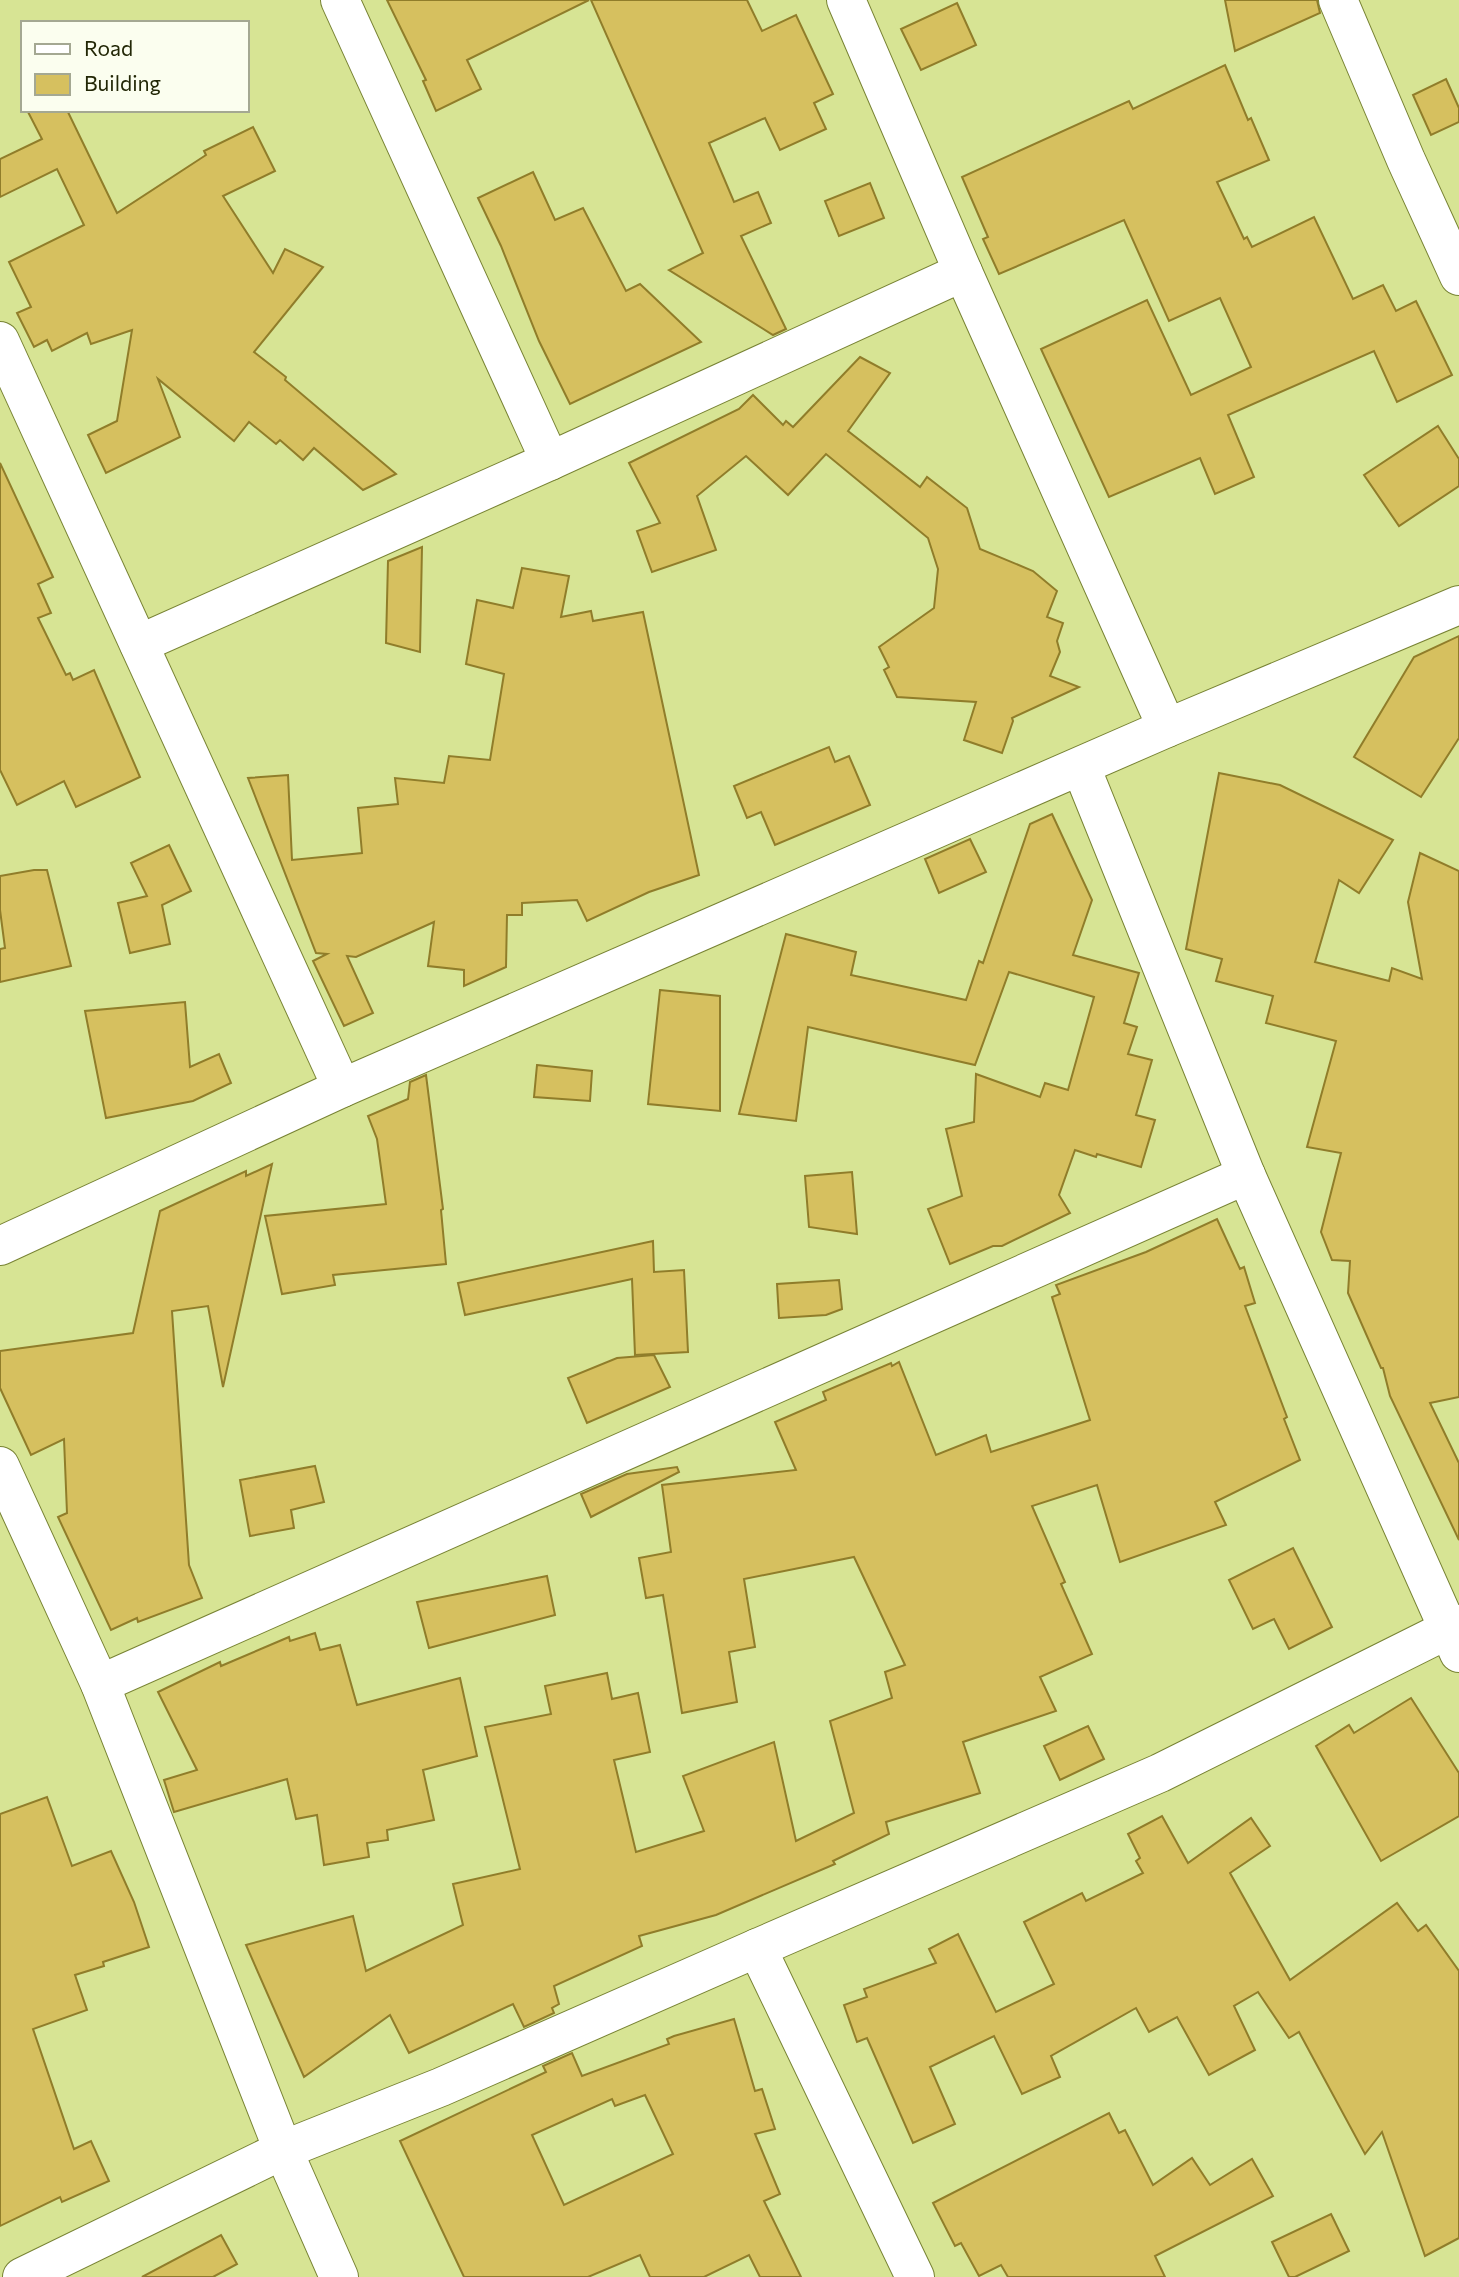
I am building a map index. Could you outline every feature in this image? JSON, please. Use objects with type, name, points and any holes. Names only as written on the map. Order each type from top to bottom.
[{"type":"street","points":[[340,0],[550,461]]},
{"type":"street","points":[[846,0],[963,272],[1167,728]]},
{"type":"street","points":[[1338,0],[1459,276]]},
{"type":"street","points":[[139,644],[550,461],[963,272]]},
{"type":"street","points":[[0,341],[342,1088]]},
{"type":"street","points":[[0,1246],[342,1088],[1167,728],[1459,605]]},
{"type":"street","points":[[22,2277],[283,2150],[441,2087],[1160,1773],[1455,1635],[1246,1175],[1081,767]]},
{"type":"street","points":[[100,1684],[1246,1175]]},
{"type":"street","points":[[0,1466],[100,1684],[283,2150],[339,2277]]},
{"type":"street","points":[[757,1948],[915,2277]]},
{"type":"building","points":[[387,0],[589,0],[467,60],[481,89],[436,111],[423,81],[426,80]]},
{"type":"building","points":[[591,0],[747,0],[762,31],[796,15],[833,94],[814,103],[826,129],[780,150],[765,118],[709,143],[734,202],[758,192],[771,223],[741,236],[786,329],[773,335],[669,270],[703,253]]},
{"type":"building","points":[[1225,0],[1317,0],[1320,13],[1235,51]]},
{"type":"building","points":[[957,3],[976,45],[921,70],[901,29]]},
{"type":"building","points":[[1225,65],[1248,120],[1251,118],[1269,160],[1217,182],[1244,239],[1247,237],[1252,247],[1314,217],[1353,299],[1383,285],[1396,311],[1416,301],[1452,375],[1397,402],[1374,351],[1228,415],[1254,477],[1215,494],[1200,458],[1109,497],[1041,349],[1147,300],[1191,395],[1251,367],[1220,298],[1169,321],[1124,220],[999,274],[983,239],[988,237],[962,177],[1129,101],[1133,109]]},
{"type":"building","points":[[1446,79],[1459,108],[1459,122],[1431,135],[1413,95]]},
{"type":"building","points":[[28,112],[68,112],[117,213],[206,155],[204,151],[253,127],[275,171],[223,196],[273,273],[285,249],[323,267],[254,352],[396,474],[363,490],[314,448],[303,460],[280,440],[276,444],[249,422],[234,441],[158,379],[180,437],[106,473],[88,435],[117,421],[132,330],[91,344],[87,333],[52,351],[47,340],[34,347],[17,313],[31,307],[9,262],[84,225],[57,169],[0,197],[0,159],[42,139]]},
{"type":"building","points":[[533,172],[555,220],[583,208],[626,291],[640,284],[701,342],[570,404],[539,341],[501,246],[478,198]]},
{"type":"building","points":[[870,183],[884,218],[839,236],[825,201]]},
{"type":"building","points":[[860,357],[890,373],[848,431],[920,487],[927,477],[967,508],[980,549],[1033,571],[1057,591],[1047,617],[1063,623],[1057,641],[1060,652],[1050,676],[1079,687],[1012,718],[1002,753],[964,740],[976,702],[897,697],[884,670],[889,667],[879,647],[934,608],[938,569],[928,538],[826,454],[788,495],[746,456],[697,496],[716,550],[652,572],[637,531],[660,523],[629,463],[739,409],[753,395],[783,425],[786,421],[793,427]]},
{"type":"building","points":[[1438,426],[1459,459],[1459,486],[1399,526],[1364,475]]},
{"type":"building","points":[[0,463],[53,577],[38,584],[51,613],[38,618],[66,675],[70,673],[73,680],[94,670],[140,777],[76,807],[64,781],[17,805],[0,770]]},
{"type":"building","points":[[422,547],[420,652],[386,643],[388,561]]},
{"type":"building","points":[[522,568],[569,576],[561,617],[591,611],[593,621],[643,612],[699,875],[649,892],[587,921],[577,900],[522,903],[522,915],[507,915],[506,967],[464,986],[464,970],[428,966],[434,922],[356,957],[347,956],[373,1013],[344,1026],[313,961],[327,954],[316,953],[248,778],[288,775],[292,860],[362,853],[358,808],[398,804],[395,778],[444,783],[449,756],[490,760],[504,674],[466,664],[477,600],[513,608]]},
{"type":"building","points":[[1459,636],[1459,738],[1421,797],[1354,757],[1414,657]]},
{"type":"building","points":[[829,747],[835,762],[849,756],[870,805],[775,845],[761,812],[747,818],[734,786]]},
{"type":"building","points":[[1219,773],[1280,785],[1393,840],[1359,893],[1339,880],[1315,962],[1389,981],[1392,968],[1422,979],[1408,902],[1420,853],[1459,871],[1459,1397],[1430,1403],[1459,1463],[1459,1540],[1390,1396],[1383,1368],[1348,1293],[1350,1261],[1332,1260],[1321,1232],[1341,1153],[1307,1147],[1336,1041],[1266,1023],[1273,996],[1216,981],[1222,959],[1186,949]]},
{"type":"building","points":[[1052,814],[1092,900],[1073,955],[1139,973],[1124,1023],[1137,1027],[1128,1054],[1152,1060],[1136,1115],[1155,1120],[1141,1167],[1075,1150],[1059,1195],[1070,1213],[1002,1246],[993,1246],[950,1264],[928,1209],[962,1196],[946,1129],[974,1122],[976,1074],[1040,1097],[1045,1083],[1068,1090],[1094,997],[1009,972],[975,1065],[808,1027],[796,1121],[739,1114],[786,934],[856,952],[851,975],[966,1000],[979,961],[983,963],[1030,824]]},
{"type":"building","points":[[970,839],[986,872],[939,893],[925,859]]},
{"type":"building","points":[[169,845],[191,891],[162,905],[170,944],[130,953],[118,903],[147,896],[131,863]]},
{"type":"building","points":[[47,870],[71,966],[0,982],[0,949],[5,948],[0,910],[0,876]]},
{"type":"building","points":[[660,990],[720,996],[720,1111],[648,1104]]},
{"type":"building","points":[[185,1002],[190,1067],[219,1054],[231,1083],[193,1101],[106,1118],[85,1011]]},
{"type":"building","points":[[537,1065],[592,1071],[590,1101],[534,1097]]},
{"type":"building","points":[[426,1075],[443,1209],[446,1264],[333,1275],[335,1285],[282,1294],[265,1216],[386,1204],[377,1139],[368,1116],[408,1099],[410,1082]]},
{"type":"building","points":[[272,1164],[223,1387],[208,1306],[172,1311],[189,1565],[202,1598],[138,1622],[137,1618],[111,1630],[58,1517],[67,1513],[64,1439],[31,1455],[0,1388],[0,1351],[133,1333],[160,1211],[246,1171],[246,1176]]},
{"type":"building","points":[[852,1172],[857,1234],[809,1227],[805,1176]]},
{"type":"building","points":[[1217,1219],[1240,1269],[1244,1267],[1255,1303],[1245,1306],[1287,1417],[1284,1419],[1300,1460],[1215,1502],[1226,1525],[1120,1562],[1097,1485],[1032,1506],[1065,1582],[1061,1584],[1092,1654],[1040,1677],[1056,1711],[963,1742],[980,1793],[886,1822],[889,1834],[833,1861],[835,1864],[716,1915],[639,1936],[642,1946],[554,1986],[559,2004],[552,2008],[554,2013],[524,2027],[513,2004],[409,2053],[390,2015],[304,2077],[246,1945],[353,1916],[366,1971],[463,1925],[453,1884],[520,1869],[485,1727],[551,1714],[545,1686],[607,1673],[612,1699],[638,1693],[650,1752],[614,1760],[636,1852],[704,1831],[683,1776],[774,1742],[796,1841],[854,1813],[830,1721],[892,1698],[885,1672],[905,1665],[854,1557],[744,1579],[755,1647],[729,1652],[737,1702],[682,1713],[663,1595],[646,1598],[639,1558],[671,1552],[662,1485],[796,1470],[775,1422],[826,1400],[823,1392],[891,1363],[892,1366],[899,1362],[936,1455],[986,1435],[991,1452],[1090,1420],[1052,1297],[1060,1294],[1056,1285],[1146,1252]]},
{"type":"building","points":[[653,1241],[654,1272],[684,1270],[688,1352],[635,1355],[632,1279],[465,1315],[458,1283]]},
{"type":"building","points":[[839,1280],[842,1309],[826,1315],[779,1318],[777,1284]]},
{"type":"building","points":[[654,1355],[670,1387],[587,1423],[568,1378],[617,1358]]},
{"type":"building","points":[[315,1466],[324,1502],[291,1510],[294,1528],[250,1536],[240,1480]]},
{"type":"building","points":[[677,1467],[679,1472],[591,1517],[581,1494],[627,1474]]},
{"type":"building","points":[[1293,1548],[1332,1627],[1289,1649],[1274,1619],[1253,1629],[1229,1580]]},
{"type":"building","points":[[547,1576],[555,1615],[429,1648],[417,1602]]},
{"type":"building","points":[[315,1633],[320,1650],[340,1645],[357,1705],[460,1678],[477,1756],[423,1770],[434,1820],[387,1830],[388,1840],[367,1843],[369,1857],[324,1865],[317,1815],[296,1819],[287,1779],[174,1812],[164,1780],[197,1770],[158,1692],[220,1662],[221,1666],[289,1637],[290,1641]]},
{"type":"building","points":[[1411,1698],[1459,1773],[1459,1816],[1381,1861],[1316,1746],[1349,1725],[1354,1733]]},
{"type":"building","points":[[1088,1726],[1104,1759],[1060,1780],[1044,1746]]},
{"type":"building","points":[[47,1797],[72,1866],[111,1851],[134,1902],[149,1947],[103,1962],[104,1966],[75,1975],[87,2010],[33,2029],[74,2149],[91,2141],[109,2181],[62,2202],[60,2197],[0,2226],[0,1814]]},
{"type":"building","points":[[1162,1816],[1188,1863],[1251,1818],[1270,1846],[1230,1873],[1290,1980],[1397,1903],[1418,1931],[1426,1925],[1459,1971],[1459,2238],[1425,2256],[1382,2132],[1365,2154],[1299,2032],[1289,2038],[1258,1992],[1234,2006],[1255,2050],[1209,2075],[1177,2017],[1149,2032],[1136,2008],[1051,2056],[1060,2077],[1022,2094],[994,2036],[930,2067],[955,2124],[913,2143],[867,2038],[857,2042],[844,2005],[867,1997],[864,1989],[936,1963],[929,1949],[958,1934],[996,2012],[1054,1984],[1024,1922],[1082,1893],[1086,1901],[1143,1873],[1136,1861],[1140,1858],[1128,1834]]},
{"type":"building","points":[[734,2019],[755,2091],[762,2089],[775,2129],[755,2134],[780,2194],[764,2201],[801,2277],[760,2277],[749,2255],[704,2277],[650,2277],[640,2255],[588,2277],[464,2277],[400,2141],[546,2072],[543,2066],[572,2053],[582,2076],[669,2044],[667,2039]],"holes":[[[645,2095],[673,2154],[564,2205],[532,2135],[612,2099],[615,2106]]]},
{"type":"building","points":[[1109,2113],[1119,2133],[1125,2130],[1153,2185],[1192,2158],[1210,2185],[1252,2159],[1273,2196],[1155,2256],[1165,2277],[1008,2277],[1001,2265],[979,2276],[961,2243],[955,2246],[933,2203]]},
{"type":"building","points":[[1331,2214],[1349,2251],[1295,2277],[1289,2277],[1272,2242]]},
{"type":"building","points":[[221,2235],[237,2264],[213,2277],[142,2277]]}]
